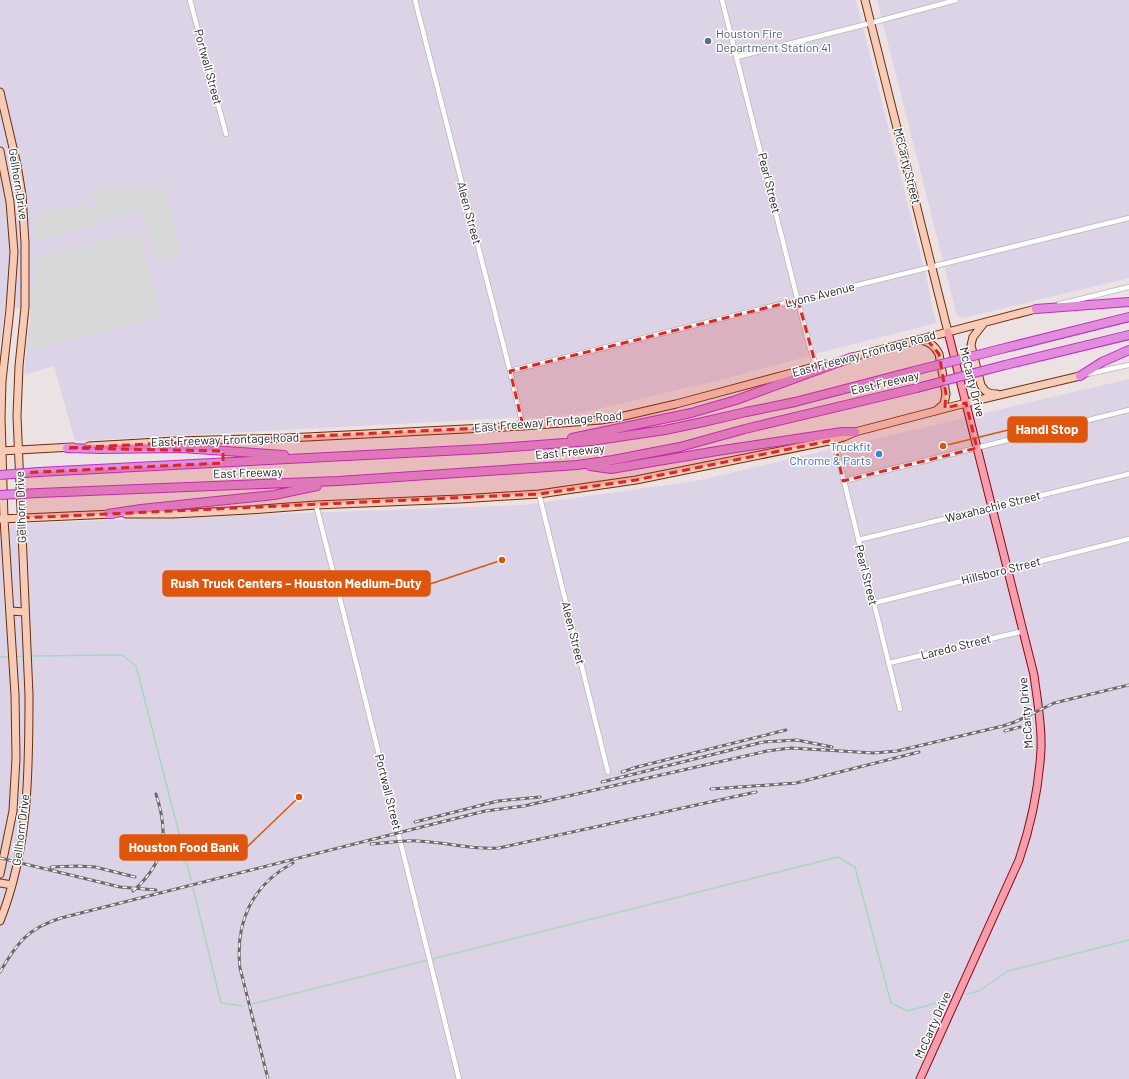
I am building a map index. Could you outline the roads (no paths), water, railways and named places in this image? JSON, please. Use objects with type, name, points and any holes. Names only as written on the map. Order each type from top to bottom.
[{"type":"highway","points":[[1036,309],[1129,302]]},
{"type":"highway","name":"East Freeway","points":[[0,475],[531,446],[591,441],[665,430],[795,402],[1129,317]]},
{"type":"highway","name":"East Freeway","points":[[0,495],[338,481],[577,465],[613,460],[680,447],[745,429],[1129,335]]},
{"type":"highway","points":[[1080,376],[1102,362],[1129,350]]},
{"type":"highway","points":[[531,446],[691,413],[736,400],[853,357]]},
{"type":"highway","points":[[577,465],[611,469],[731,448],[842,432],[855,432]]},
{"type":"highway","points":[[67,448],[181,448],[323,457]]},
{"type":"highway","points":[[108,514],[141,509],[274,495],[338,481]]},
{"type":"main road","name":"McCarty Street","points":[[865,0],[933,267],[948,332]]},
{"type":"main road","name":"Gellhorn Drive","points":[[0,93],[17,165],[22,195],[25,243],[25,307],[19,359],[17,416],[29,695],[25,814],[18,863],[0,921]]},
{"type":"main road","name":"Gellhorn Drive","points":[[0,151],[10,202],[14,252],[10,309],[2,381],[1,450],[2,519],[13,653],[16,744],[13,811],[0,874]]},
{"type":"main road","name":"East Freeway Frontage Road","points":[[1,450],[67,448],[176,441],[287,438],[523,426],[601,420],[624,416],[748,385],[1036,309]]},
{"type":"main road","points":[[984,322],[972,337],[971,345],[981,385],[989,394],[1003,394]]},
{"type":"main road","name":"McCarty Drive","points":[[920,1079],[1019,860],[1030,824],[1039,771],[1041,748],[1039,709],[1034,675],[948,332]]},
{"type":"main road","points":[[915,340],[929,342],[936,348],[939,354],[946,394],[944,404],[937,410]]},
{"type":"main road","points":[[5,356],[19,359]]},
{"type":"main road","points":[[2,519],[108,514],[188,513],[316,505],[460,500],[539,494],[636,480],[834,440],[855,432],[937,410],[1080,376]]},
{"type":"main road","points":[[10,611],[25,612]]},
{"type":"main road","points":[[15,695],[29,695]]},
{"type":"main road","points":[[16,744],[28,745]]},
{"type":"main road","points":[[13,811],[25,814]]},
{"type":"main road","points":[[0,883],[12,885]]},
{"type":"street","name":"Portwall Street","points":[[190,0],[226,134]]},
{"type":"street","name":"Aleen Street","points":[[415,0],[523,426]]},
{"type":"street","name":"Pearl Street","points":[[722,0],[809,345],[816,366]]},
{"type":"street","points":[[737,57],[956,0]]},
{"type":"street","name":"Lyons Avenue","points":[[510,371],[1129,218]]},
{"type":"street","name":"East Freeway Frontage Road","points":[[1036,309],[1129,287]]},
{"type":"street","points":[[1080,376],[1129,365]]},
{"type":"street","points":[[844,481],[1129,410]]},
{"type":"street","name":"Pearl Street","points":[[834,440],[900,709]]},
{"type":"street","name":"Waxahachie Street","points":[[858,540],[1129,474]]},
{"type":"street","name":"Aleen Street","points":[[539,494],[608,772]]},
{"type":"street","name":"Portwall Street","points":[[316,505],[459,1079]]},
{"type":"street","name":"Hillsboro Street","points":[[874,604],[1129,539]]},
{"type":"street","name":"Laredo Street","points":[[889,663],[1024,631]]},
{"type":"waterway","points":[[30,656],[122,655],[136,666],[191,880]]},
{"type":"waterway","points":[[14,657],[25,656]]},
{"type":"waterway","points":[[0,657],[11,657]]},
{"type":"waterway","points":[[253,1004],[838,857],[855,867],[891,1003],[908,1011],[950,999]]},
{"type":"waterway","points":[[193,888],[221,1003],[243,1006]]},
{"type":"waterway","points":[[967,994],[979,991],[1008,971],[1129,940]]},
{"type":"railway","points":[[0,972],[24,938],[40,927],[61,918],[485,811],[524,806],[767,751],[791,748],[874,753],[897,751],[1003,726],[1015,722],[1054,703],[1129,685]]},
{"type":"railway","points":[[1005,731],[1020,727]]},
{"type":"railway","points":[[622,772],[786,730]]},
{"type":"railway","points":[[602,782],[763,742],[797,740],[832,747]]},
{"type":"railway","points":[[711,789],[796,783],[919,752]]},
{"type":"railway","points":[[371,844],[412,841],[479,848],[499,848],[756,792]]},
{"type":"railway","points":[[133,891],[152,869],[162,847],[163,822],[156,794]]},
{"type":"railway","points":[[415,822],[498,801],[540,797]]},
{"type":"railway","points":[[0,858],[120,887],[156,890]]},
{"type":"railway","points":[[268,1079],[240,968],[240,935],[249,906],[257,894],[267,882],[293,863]]},
{"type":"railway","points":[[51,867],[95,867],[135,877]]},
{"type":"place","name":"Houston Fire Department Station 41","points":[[708,41]]},
{"type":"place","name":"Handi Stop","points":[[943,446]]},
{"type":"place","name":"Truckfit Chrome & Parts","points":[[879,454]]},
{"type":"place","name":"Rush Truck Centers – Houston Medium-Duty","points":[[502,560]]},
{"type":"place","name":"Houston Food Bank","points":[[299,797]]}]
